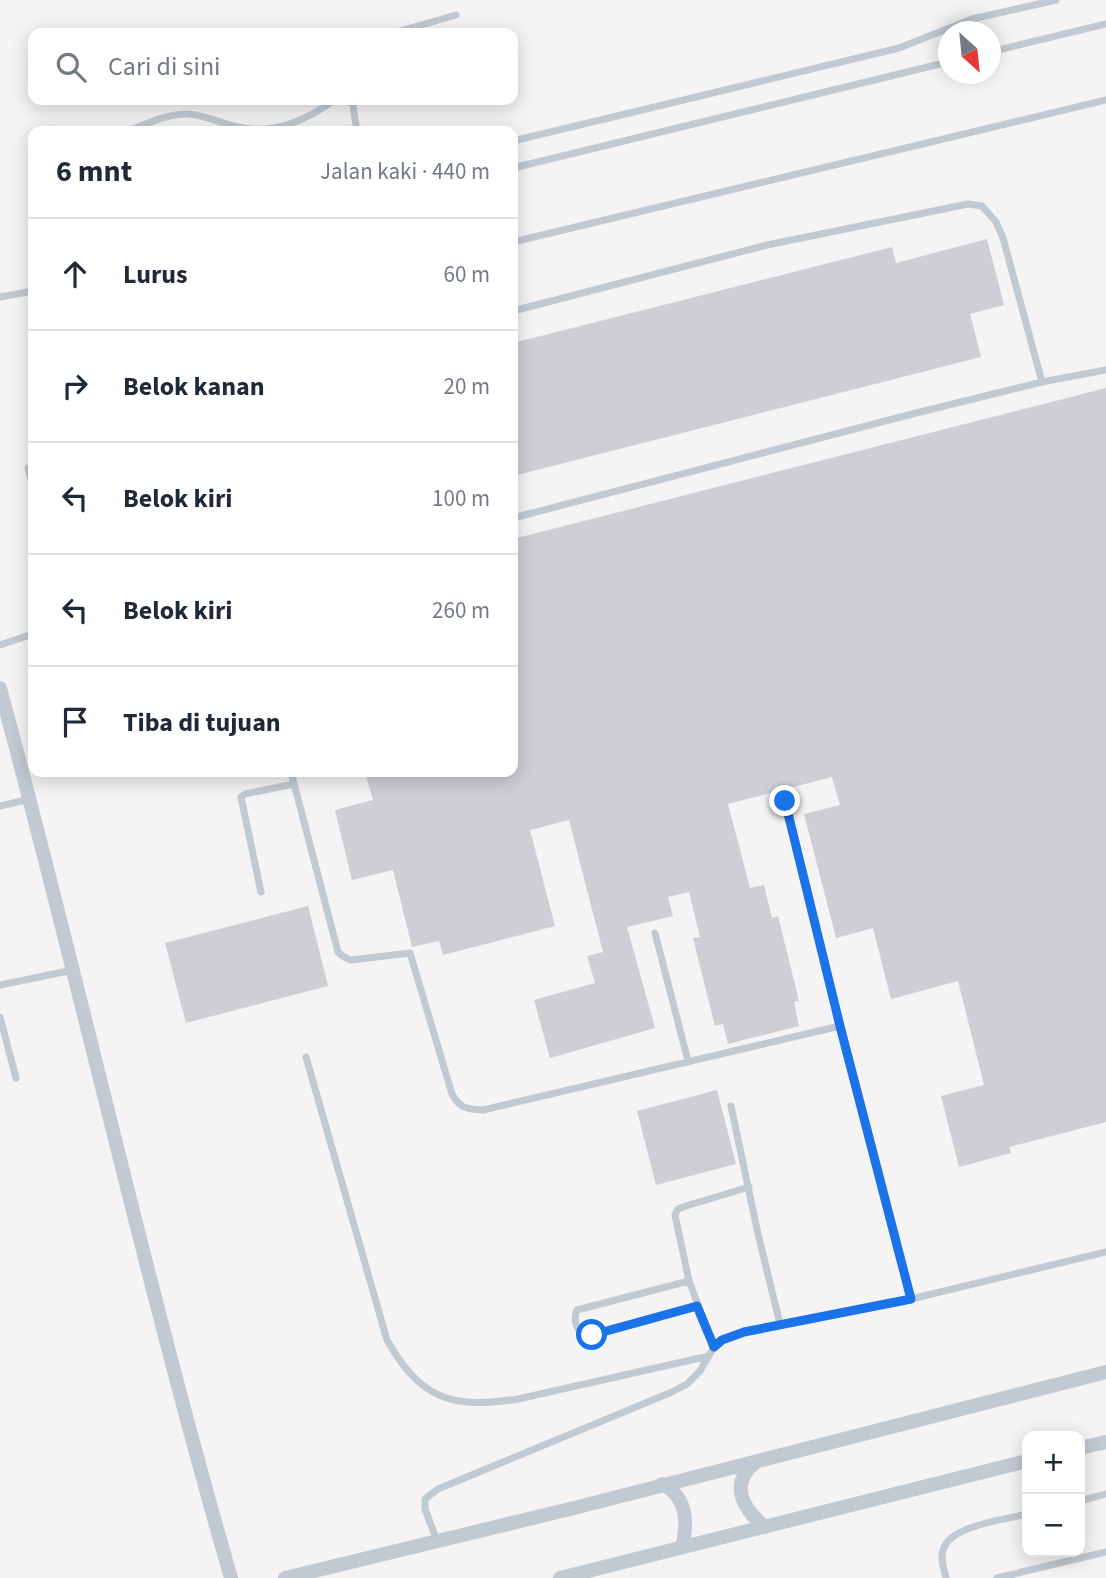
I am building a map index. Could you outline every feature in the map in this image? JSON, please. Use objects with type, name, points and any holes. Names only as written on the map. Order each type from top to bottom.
[{"type":"street","points":[[0,688],[74,970],[186,1422],[231,1578]]},
{"type":"street","points":[[285,1578],[756,1462],[1106,1372]]},
{"type":"street","points":[[1085,1447],[1106,1442]]},
{"type":"street","points":[[756,1462],[746,1473],[741,1493],[748,1513],[765,1527]]},
{"type":"street","points":[[560,1578],[1022,1462]]},
{"type":"street","points":[[662,1484],[669,1487],[684,1508],[687,1529],[682,1547]]},
{"type":"lane","points":[[518,140],[899,48],[972,19],[1056,0]]},
{"type":"lane","points":[[410,28],[456,15]]},
{"type":"lane","points":[[1001,49],[1106,23]]},
{"type":"lane","points":[[518,167],[938,64]]},
{"type":"lane","points":[[518,241],[1106,100]]},
{"type":"lane","points":[[279,126],[314,114],[327,105]]},
{"type":"lane","points":[[353,105],[356,126]]},
{"type":"lane","points":[[143,126],[185,114],[236,126]]},
{"type":"lane","points":[[518,310],[767,245],[968,204],[982,206],[996,222],[1003,238],[1042,382]]},
{"type":"lane","points":[[0,298],[28,292]]},
{"type":"lane","points":[[518,517],[1042,382],[1106,370]]},
{"type":"lane","points":[[0,645],[28,636]]},
{"type":"lane","points":[[292,777],[338,952],[351,960],[410,953],[452,1094],[457,1103],[465,1109],[483,1110],[840,1026]]},
{"type":"lane","points":[[261,892],[241,797],[294,784]]},
{"type":"lane","points":[[0,806],[30,799]]},
{"type":"lane","points":[[785,801],[911,1299]]},
{"type":"lane","points":[[655,933],[688,1061]]},
{"type":"lane","points":[[0,985],[74,970]]},
{"type":"lane","points":[[0,1017],[16,1078]]},
{"type":"lane","points":[[306,1057],[387,1340],[413,1379],[428,1390],[454,1400],[487,1404],[709,1356]]},
{"type":"lane","points":[[731,1106],[780,1324]]},
{"type":"lane","points":[[714,1347],[689,1281],[676,1214],[678,1209],[749,1187]]},
{"type":"lane","points":[[437,1542],[425,1509],[425,1499],[438,1489],[673,1392],[687,1384],[700,1371],[714,1347],[722,1340],[780,1324],[911,1299],[1106,1252]]},
{"type":"lane","points":[[689,1281],[577,1310],[574,1316],[576,1326],[584,1335],[592,1335],[697,1306]]},
{"type":"lane","points":[[1085,1500],[1106,1494]]},
{"type":"lane","points":[[946,1578],[942,1552],[948,1539],[960,1531],[1022,1515]]},
{"type":"lane","points":[[998,1578],[1106,1552]]},
{"type":"building","points":[[987,239],[1004,305],[970,314],[981,357],[518,475],[518,342],[892,247],[896,263]]},
{"type":"building","points":[[1106,388],[1106,1122],[1009,1147],[1011,1153],[959,1167],[941,1096],[984,1085],[958,981],[891,999],[873,928],[836,938],[804,814],[840,805],[832,777],[728,804],[750,888],[764,885],[772,918],[778,916],[799,1001],[794,1002],[799,1026],[728,1044],[723,1024],[715,1026],[693,938],[700,937],[689,892],[668,897],[673,916],[627,927],[655,1028],[550,1058],[534,1000],[595,983],[587,956],[603,952],[569,820],[530,830],[555,926],[443,955],[439,941],[412,947],[393,870],[352,880],[335,810],[373,800],[366,777],[518,777],[518,538]]},
{"type":"building","points":[[308,906],[328,986],[186,1023],[165,943]]},
{"type":"building","points":[[717,1090],[736,1164],[656,1185],[637,1111]]},
{"type":"route","points":[[592,1335],[697,1306],[714,1347],[722,1340],[744,1332],[911,1299],[785,801]]}]
